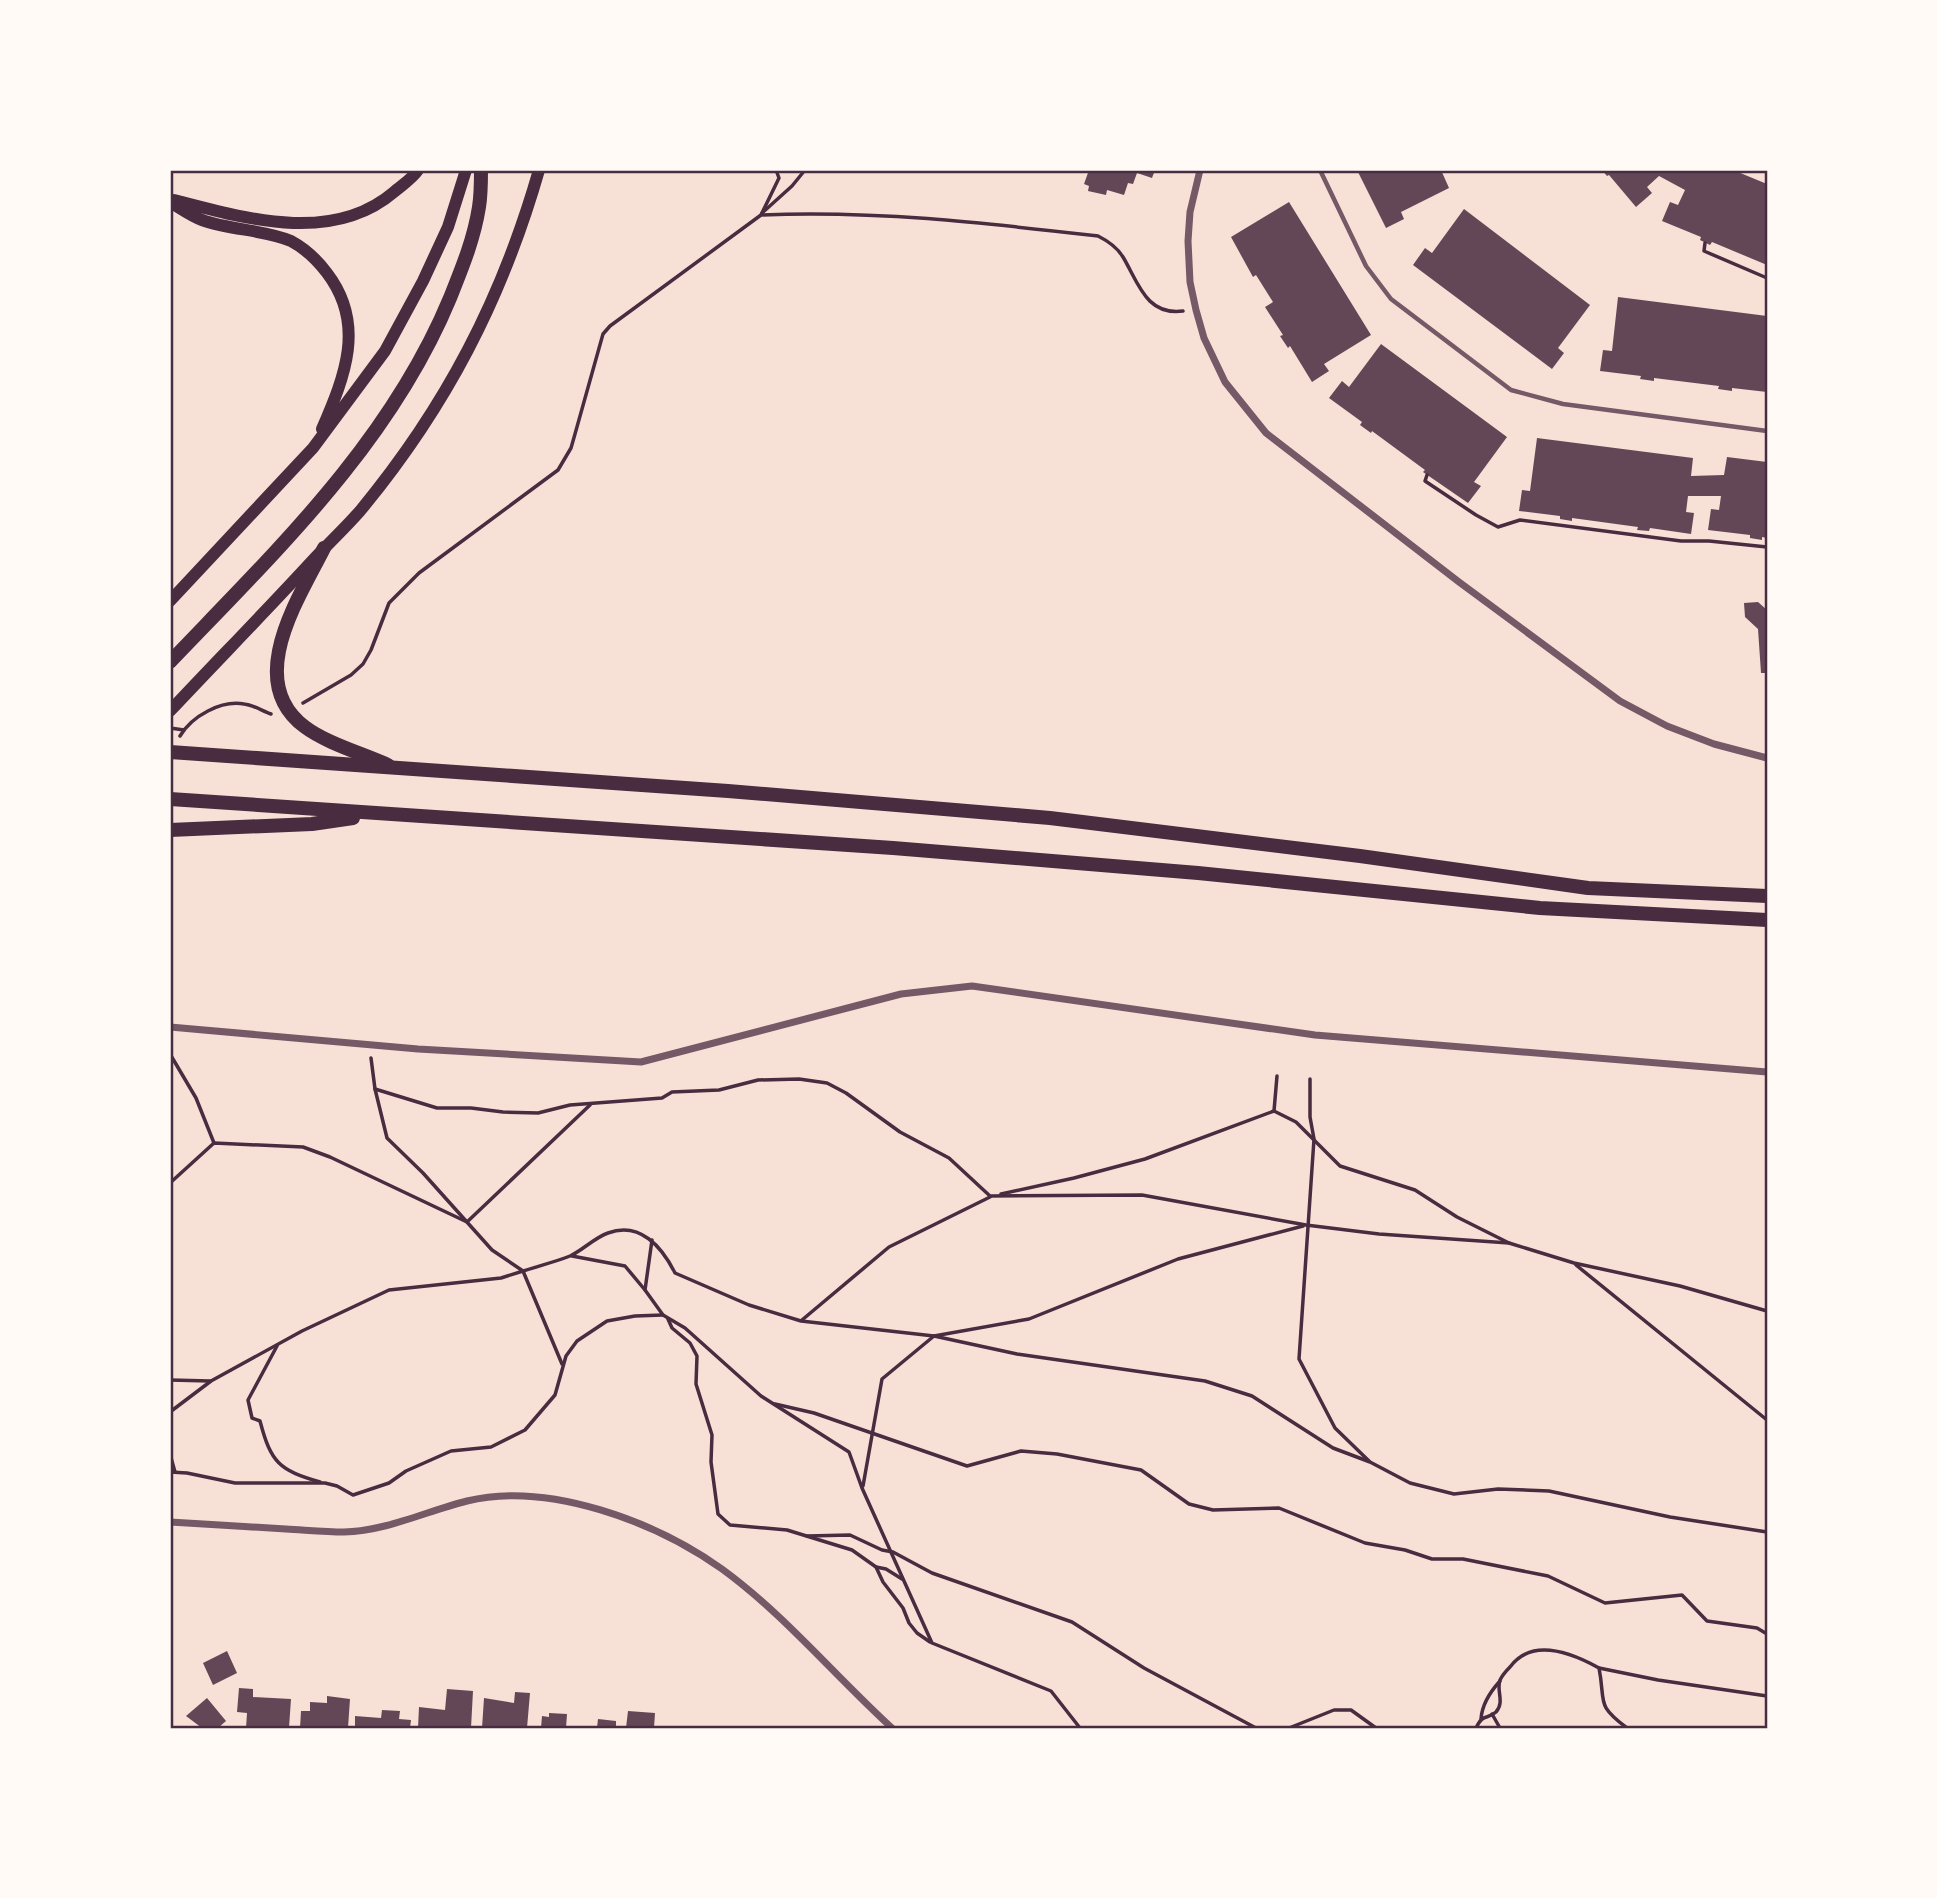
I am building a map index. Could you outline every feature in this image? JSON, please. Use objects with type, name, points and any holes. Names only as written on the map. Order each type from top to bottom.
[{"type":"highway","points":[[170,662],[298,528],[366,447],[409,383],[443,316],[467,257],[479,206],[481,170]]},
{"type":"highway","points":[[324,548],[285,625],[279,644],[278,677],[282,696],[289,711],[306,728],[396,768]]},
{"type":"highway","points":[[170,752],[818,798],[1050,818],[1360,856],[1588,888],[1767,896]]},
{"type":"highway","points":[[170,799],[893,848],[1540,908],[1767,920]]},
{"type":"highway","points":[[170,830],[312,824],[385,814]]},
{"type":"main road","points":[[170,200],[255,220],[312,223],[342,218],[367,209],[387,198],[418,170]]},
{"type":"main road","points":[[170,601],[313,448],[385,351],[423,281],[448,227],[466,170]]},
{"type":"main road","points":[[170,711],[359,511],[412,441],[480,329],[506,271],[539,170]]},
{"type":"main road","points":[[170,200],[201,220],[291,242],[318,262],[337,287],[348,315],[346,365],[313,448]]},
{"type":"street","points":[[1200,170],[1190,212],[1190,282],[1210,351],[1225,382],[1248,413],[1282,447],[1620,701],[1667,726],[1714,744],[1767,758]]},
{"type":"street","points":[[170,1027],[369,1044],[641,1062],[901,994],[972,986],[1315,1035],[1767,1072]]},
{"type":"street","points":[[170,1522],[346,1532],[397,1522],[470,1500],[506,1497],[539,1497],[607,1510],[658,1532],[721,1568],[801,1635],[848,1688],[891,1728]]},
{"type":"lane","points":[[1320,170],[1366,266],[1391,299],[1511,390],[1563,404],[1767,431]]},
{"type":"path","points":[[761,215],[779,178],[776,170]]},
{"type":"path","points":[[308,700],[363,664],[389,603],[419,573],[558,470],[576,434],[600,340],[610,326],[761,215],[782,197],[805,170]]},
{"type":"path","points":[[761,215],[799,212],[949,219],[1098,236],[1111,243],[1122,255],[1144,295],[1160,309],[1168,312],[1196,310]]},
{"type":"path","points":[[1705,243],[1704,251],[1767,278]]},
{"type":"path","points":[[1427,475],[1425,481],[1498,527],[1520,520],[1681,541],[1767,547]]},
{"type":"path","points":[[1566,520],[1566,526]]},
{"type":"path","points":[[1643,536],[1644,530]]},
{"type":"path","points":[[1756,546],[1757,539]]},
{"type":"path","points":[[170,728],[184,730],[206,712],[239,703],[279,717]]},
{"type":"path","points":[[369,1044],[375,1089],[387,1138],[423,1172],[492,1250],[523,1271],[563,1366]]},
{"type":"path","points":[[170,1054],[196,1098],[214,1143]]},
{"type":"path","points":[[1274,1111],[1277,1076]]},
{"type":"path","points":[[375,1089],[437,1108],[538,1113],[570,1105],[662,1098],[672,1092],[719,1090],[758,1080],[799,1079],[827,1083],[846,1093],[900,1132],[949,1157],[990,1196],[1142,1195],[1306,1225],[1379,1234],[1509,1242]]},
{"type":"path","points":[[1311,1079],[1310,1117],[1314,1139],[1306,1225],[1299,1359],[1335,1428],[1370,1462]]},
{"type":"path","points":[[467,1222],[591,1104]]},
{"type":"path","points":[[801,1321],[889,1247],[990,1196],[1145,1159],[1274,1111],[1296,1122],[1340,1166],[1415,1190],[1457,1217],[1509,1242],[1574,1263],[1680,1286],[1767,1311]]},
{"type":"path","points":[[170,1183],[214,1143],[303,1147],[330,1157],[467,1222]]},
{"type":"path","points":[[862,1488],[882,1379],[934,1336],[1029,1319],[1178,1259],[1306,1225]]},
{"type":"path","points":[[170,1412],[211,1381],[277,1344],[389,1290],[501,1278],[570,1255],[608,1233],[620,1230],[644,1234],[652,1240],[667,1256],[675,1273],[749,1305],[801,1321],[934,1336],[1017,1354],[1205,1381],[1252,1396],[1334,1448],[1370,1462],[1410,1483],[1454,1494],[1498,1489],[1549,1491],[1670,1517],[1767,1532]]},
{"type":"path","points":[[645,1290],[652,1240]]},
{"type":"path","points":[[570,1255],[625,1266],[672,1328],[690,1343],[695,1351]]},
{"type":"path","points":[[1574,1263],[1767,1420]]},
{"type":"path","points":[[277,1344],[248,1400],[252,1418],[260,1421],[266,1445],[281,1467],[296,1475],[337,1486],[353,1495],[389,1483],[406,1471],[451,1451],[491,1447],[525,1430],[555,1395],[566,1356],[577,1341],[607,1321],[635,1316],[665,1316],[697,1339],[761,1396],[849,1452],[862,1488],[932,1643]]},
{"type":"path","points":[[697,1339],[696,1384],[712,1435],[711,1462],[718,1514],[730,1525],[787,1530],[852,1550],[876,1567],[886,1569],[903,1579]]},
{"type":"path","points":[[170,1380],[211,1381]]},
{"type":"path","points":[[775,1404],[814,1413],[967,1466],[1021,1451],[1057,1454],[1140,1470],[1189,1504],[1213,1510],[1279,1508],[1365,1543],[1405,1550],[1432,1559],[1463,1559],[1548,1576],[1605,1603],[1682,1595],[1707,1621],[1757,1628],[1767,1634]]},
{"type":"path","points":[[170,1454],[172,1472],[187,1472],[236,1483],[325,1483]]},
{"type":"path","points":[[807,1536],[850,1535],[893,1552],[932,1573],[1072,1622],[1144,1668],[1256,1728]]},
{"type":"path","points":[[876,1567],[917,1633],[932,1643],[1051,1691],[1080,1728]]},
{"type":"path","points":[[1476,1728],[1490,1693],[1513,1663],[1534,1649],[1563,1652],[1599,1668],[1658,1680],[1767,1696]]},
{"type":"path","points":[[1599,1668],[1602,1701],[1606,1712],[1627,1728]]},
{"type":"path","points":[[1480,1719],[1495,1712],[1500,1702],[1500,1681]]},
{"type":"path","points":[[1289,1728],[1334,1710],[1350,1710],[1376,1728]]},
{"type":"path","points":[[1492,1714],[1500,1728]]},
{"type":"path","points":[[1710,1728],[1729,1728]]},
{"type":"building","points":[[1089,170],[1155,170],[1152,178],[1137,173],[1133,184],[1128,183],[1124,195],[1107,190],[1106,195],[1088,191],[1089,186],[1084,184]]},
{"type":"building","points":[[1357,170],[1441,170],[1449,188],[1401,212],[1404,219],[1386,228]]},
{"type":"building","points":[[1602,170],[1733,170],[1767,184],[1767,265],[1712,242],[1710,245],[1700,240],[1701,237],[1662,221],[1670,202],[1678,205],[1685,190],[1659,176],[1647,187],[1652,193],[1636,207]]},
{"type":"building","points":[[1289,202],[1371,335],[1324,364],[1329,371],[1312,382],[1290,346],[1288,348],[1280,336],[1283,335],[1265,307],[1273,302],[1256,275],[1253,277],[1231,237]]},
{"type":"building","points":[[1464,209],[1590,305],[1558,348],[1564,353],[1552,369],[1413,265],[1425,248],[1432,253]]},
{"type":"building","points":[[1618,297],[1767,316],[1767,392],[1732,388],[1732,391],[1718,389],[1719,386],[1654,378],[1654,381],[1640,379],[1641,376],[1600,371],[1603,350],[1612,351]]},
{"type":"building","points":[[1381,344],[1507,437],[1474,482],[1481,486],[1468,503],[1423,472],[1425,470],[1372,431],[1371,433],[1360,425],[1362,422],[1329,398],[1342,381],[1349,387]]},
{"type":"building","points":[[1537,438],[1693,458],[1691,476],[1724,475],[1727,457],[1767,462],[1767,538],[1762,537],[1762,540],[1750,538],[1750,535],[1708,530],[1711,509],[1719,510],[1721,496],[1688,496],[1686,512],[1694,513],[1691,534],[1650,528],[1649,531],[1637,530],[1638,527],[1572,518],[1572,521],[1560,519],[1560,516],[1519,511],[1522,490],[1530,491]]},
{"type":"building","points":[[1758,602],[1767,610],[1767,673],[1761,673],[1758,629],[1745,617],[1744,603]]},
{"type":"building","points":[[227,1651],[237,1673],[213,1685],[203,1663]]},
{"type":"building","points":[[239,1688],[253,1689],[253,1697],[291,1699],[289,1728],[246,1728],[247,1713],[237,1712]]},
{"type":"building","points":[[447,1689],[473,1691],[471,1728],[418,1728],[419,1707],[445,1710]]},
{"type":"building","points":[[515,1692],[530,1693],[527,1728],[482,1728],[484,1698],[514,1703]]},
{"type":"building","points":[[327,1696],[350,1699],[348,1728],[300,1728],[301,1711],[310,1711],[310,1702],[327,1703]]},
{"type":"building","points":[[207,1698],[226,1721],[218,1728],[202,1728],[186,1716]]},
{"type":"building","points":[[382,1710],[400,1711],[399,1719],[411,1720],[410,1728],[355,1728],[355,1716],[381,1718]]},
{"type":"building","points":[[628,1711],[655,1713],[654,1728],[626,1728]]},
{"type":"building","points":[[549,1713],[567,1714],[566,1728],[541,1728],[542,1716],[549,1717]]},
{"type":"building","points":[[598,1719],[616,1721],[616,1728],[597,1728]]}]
